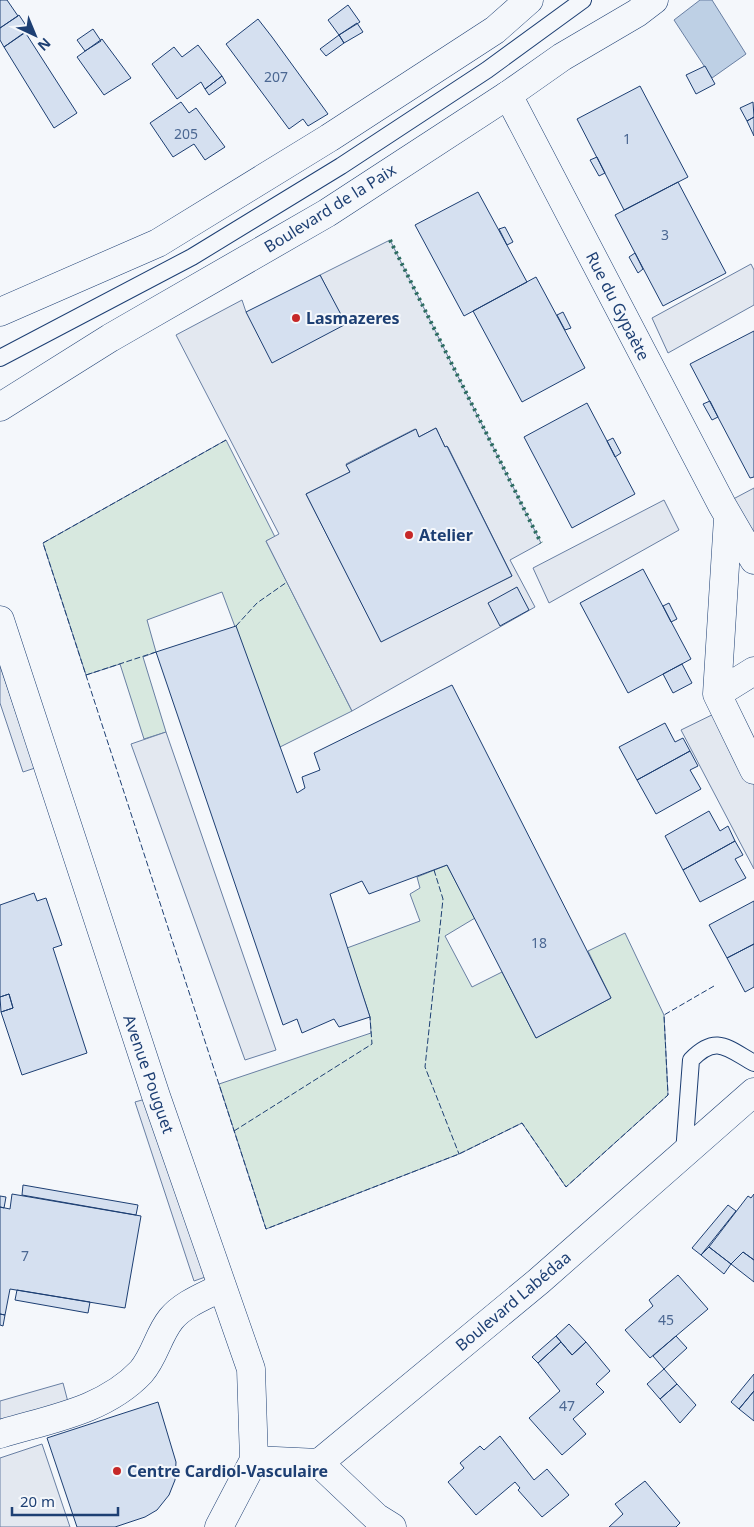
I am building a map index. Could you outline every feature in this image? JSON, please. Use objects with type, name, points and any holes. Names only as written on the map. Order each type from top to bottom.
[{"type":"street","points":[[0,312],[158,243],[329,138],[495,30],[529,0]]},
{"type":"street","name":"Boulevard de la Paix","points":[[0,407],[30,390],[110,338],[327,213],[508,95],[562,57],[637,13],[654,0]]},
{"type":"street","name":"Rue du Gypaète","points":[[508,95],[728,518],[754,560]]},
{"type":"street","points":[[728,518],[717,694],[754,770]]},
{"type":"street","name":"Avenue Pouguet","points":[[0,620],[156,1096],[251,1369],[254,1460],[219,1527]]},
{"type":"street","points":[[717,694],[754,671]]},
{"type":"street","name":"Boulevard Labédaa","points":[[319,1463],[539,1280],[754,1092]]},
{"type":"street","points":[[0,1434],[89,1409],[107,1398],[133,1379],[151,1359],[170,1320],[182,1308],[222,1287]]},
{"type":"street","points":[[254,1460],[319,1463],[376,1517],[392,1527]]},
{"type":"lane","points":[[0,358],[192,257],[341,166],[487,70],[583,0]]},
{"type":"lane","points":[[684,1153],[691,1060],[701,1049],[710,1044],[722,1046],[754,1063]]},
{"type":"shaded area","points":[[390,240],[541,543],[510,560],[535,607],[352,711],[266,541],[279,534],[176,335],[242,300],[246,312],[345,324],[320,275]],"holes":[[[436,428],[445,447],[448,447],[512,576],[381,641],[306,494],[350,472],[346,464],[415,429],[419,437]]]},
{"type":"shaded area","points":[[751,264],[754,270],[754,305],[668,353],[652,318]]},
{"type":"shaded area","points":[[226,440],[275,537],[266,541],[352,711],[280,747],[222,592],[147,620],[156,652],[143,657],[166,732],[144,739],[120,664],[86,675],[43,543]]},
{"type":"shaded area","points":[[754,488],[754,560],[722,505]]},
{"type":"shaded area","points":[[664,500],[679,530],[549,603],[533,568]]},
{"type":"shaded area","points":[[0,666],[35,768],[23,772],[0,703]]},
{"type":"shaded area","points":[[724,709],[754,770],[754,869],[681,730]]},
{"type":"shaded area","points":[[166,732],[276,1050],[245,1060],[131,744]]},
{"type":"shaded area","points":[[447,865],[475,918],[445,936],[472,987],[502,972],[536,1038],[611,998],[588,951],[625,933],[664,1015],[668,1095],[566,1187],[522,1123],[459,1154],[266,1229],[219,1084],[371,1033],[370,1017],[347,948],[420,921],[410,894],[420,888],[417,877]]},
{"type":"shaded area","points":[[156,1096],[211,1275],[194,1281],[135,1102]]},
{"type":"shaded area","points":[[63,1383],[68,1402],[0,1420],[0,1401]]},
{"type":"shaded area","points":[[42,1444],[70,1527],[0,1527],[0,1458]]},
{"type":"water","points":[[700,0],[712,0],[746,54],[712,78],[674,20]]},
{"type":"building","points":[[0,0],[7,0],[18,16],[0,28]]},
{"type":"building","points":[[348,5],[360,22],[339,35],[328,20]]},
{"type":"building","points":[[19,15],[29,30],[4,47],[0,40],[0,28]]},
{"type":"building","points":[[258,19],[328,114],[308,126],[303,119],[289,129],[226,44]]},
{"type":"building","points":[[357,23],[363,32],[344,43],[339,35]]},
{"type":"building","points":[[93,29],[101,41],[85,51],[77,40]]},
{"type":"building","points":[[25,32],[77,113],[54,128],[4,47]]},
{"type":"building","points":[[339,35],[344,43],[326,56],[320,49]]},
{"type":"building","points":[[102,39],[131,78],[104,95],[77,57]]},
{"type":"building","points":[[198,45],[222,76],[205,89],[201,82],[177,99],[152,64],[174,47],[182,57]]},
{"type":"building","points":[[705,66],[715,84],[696,94],[686,75]]},
{"type":"building","points":[[222,76],[226,83],[209,95],[205,89]]},
{"type":"building","points":[[640,86],[688,177],[624,210],[577,119]]},
{"type":"building","points":[[181,102],[189,113],[196,108],[225,147],[205,160],[194,144],[173,157],[150,123]]},
{"type":"building","points":[[753,102],[754,117],[747,121],[740,108]]},
{"type":"building","points":[[754,117],[754,136],[747,121]]},
{"type":"building","points":[[597,157],[605,173],[599,176],[590,160]]},
{"type":"building","points":[[678,182],[726,273],[663,306],[615,215]]},
{"type":"building","points":[[478,192],[527,282],[464,316],[415,225]]},
{"type":"building","points":[[505,227],[513,242],[507,245],[499,229]]},
{"type":"building","points":[[635,253],[643,269],[638,273],[629,257]]},
{"type":"building","points":[[320,275],[346,324],[272,363],[246,312]]},
{"type":"building","points":[[536,277],[585,368],[522,402],[473,311]]},
{"type":"building","points":[[563,312],[571,328],[565,330],[557,315]]},
{"type":"building","points":[[754,331],[754,477],[750,478],[690,364]]},
{"type":"building","points":[[710,401],[718,417],[712,420],[703,404]]},
{"type":"building","points":[[587,403],[635,494],[572,528],[524,437]]},
{"type":"building","name":"Atelier","points":[[436,428],[445,447],[447,446],[512,576],[381,642],[306,494],[350,472],[346,465],[416,429],[419,437]]},
{"type":"building","points":[[613,438],[621,453],[615,457],[607,441]]},
{"type":"building","points":[[643,569],[691,659],[628,693],[580,603]]},
{"type":"building","points":[[517,587],[529,610],[500,626],[488,603]]},
{"type":"building","points":[[669,603],[677,619],[671,622],[663,606]]},
{"type":"building","points":[[236,626],[297,793],[305,788],[302,777],[320,770],[314,753],[452,685],[611,998],[536,1038],[447,865],[369,894],[362,881],[330,894],[370,1017],[339,1027],[334,1019],[302,1033],[297,1019],[283,1025],[156,652]]},
{"type":"building","points":[[682,664],[692,683],[673,693],[663,674]]},
{"type":"building","points":[[665,723],[675,742],[683,738],[690,751],[637,780],[619,747]]},
{"type":"building","points":[[690,751],[698,766],[690,770],[701,789],[656,814],[637,780]]},
{"type":"building","points":[[709,811],[720,831],[728,826],[735,841],[683,870],[665,836]]},
{"type":"building","points":[[735,841],[743,855],[735,859],[746,878],[700,902],[683,870]]},
{"type":"building","points":[[34,893],[37,901],[46,898],[62,945],[53,948],[87,1053],[22,1075],[1,1012],[13,1008],[9,994],[0,997],[0,905]]},
{"type":"building","points":[[754,901],[754,944],[727,958],[709,925]]},
{"type":"building","points":[[754,944],[754,987],[745,992],[727,958]]},
{"type":"building","points":[[9,994],[13,1008],[1,1012],[0,997]]},
{"type":"building","points":[[23,1185],[138,1205],[136,1215],[22,1195]]},
{"type":"building","points":[[12,1194],[141,1216],[125,1308],[10,1289],[5,1315],[0,1314],[0,1207],[10,1209]]},
{"type":"building","points":[[754,1194],[754,1260],[743,1252],[731,1264],[709,1247],[748,1196],[751,1198]]},
{"type":"building","points":[[0,1196],[6,1197],[4,1208],[0,1207]]},
{"type":"building","points":[[728,1205],[736,1211],[701,1255],[692,1248]]},
{"type":"building","points":[[709,1247],[731,1264],[724,1274],[701,1255]]},
{"type":"building","points":[[743,1252],[754,1260],[754,1282],[731,1264]]},
{"type":"building","points":[[678,1275],[708,1309],[650,1358],[625,1330],[653,1306],[649,1300]]},
{"type":"building","points":[[17,1290],[90,1302],[88,1313],[15,1300]]},
{"type":"building","points":[[0,1314],[5,1315],[3,1326],[0,1325]]},
{"type":"building","points":[[569,1324],[586,1342],[572,1355],[556,1336]]},
{"type":"building","points":[[556,1336],[561,1342],[538,1363],[532,1357]]},
{"type":"building","points":[[676,1336],[687,1348],[664,1369],[653,1356]]},
{"type":"building","points":[[561,1342],[572,1355],[586,1342],[610,1371],[596,1384],[604,1392],[573,1419],[586,1434],[562,1455],[529,1418],[560,1391],[538,1363]]},
{"type":"building","points":[[664,1369],[677,1384],[660,1399],[647,1384]]},
{"type":"building","points":[[754,1374],[754,1391],[739,1409],[731,1402]]},
{"type":"building","points":[[677,1384],[696,1405],[680,1423],[660,1399]]},
{"type":"building","points":[[754,1391],[754,1421],[739,1409]]},
{"type":"building","name":"Centre Cardiol-Vasculaire","points":[[158,1402],[176,1462],[175,1480],[169,1495],[157,1510],[145,1517],[115,1527],[77,1527],[47,1438]]},
{"type":"building","points":[[500,1436],[534,1480],[547,1469],[569,1495],[542,1517],[518,1490],[520,1488],[515,1482],[476,1515],[448,1482],[464,1468],[460,1463],[480,1446],[484,1450]]},
{"type":"building","points":[[645,1481],[680,1523],[676,1527],[609,1527],[623,1514],[615,1504]]},
{"type":"hedge","points":[[390,240],[541,543]]},
{"type":"fence","points":[[226,440],[43,543],[266,1229],[459,1154],[522,1123],[566,1187],[668,1095],[664,1015],[714,986]]},
{"type":"fence","points":[[236,626],[257,603],[287,582]]},
{"type":"fence","points":[[86,675],[156,652]]},
{"type":"fence","points":[[434,870],[443,899],[425,1067],[459,1154]]},
{"type":"fence","points":[[234,1131],[372,1044],[370,1017]]},
{"type":"place","name":"Lasmazeres","points":[[296,318]]},
{"type":"place","name":"Atelier","points":[[409,535]]},
{"type":"place","name":"Centre Cardiol-Vasculaire","points":[[117,1471]]}]
